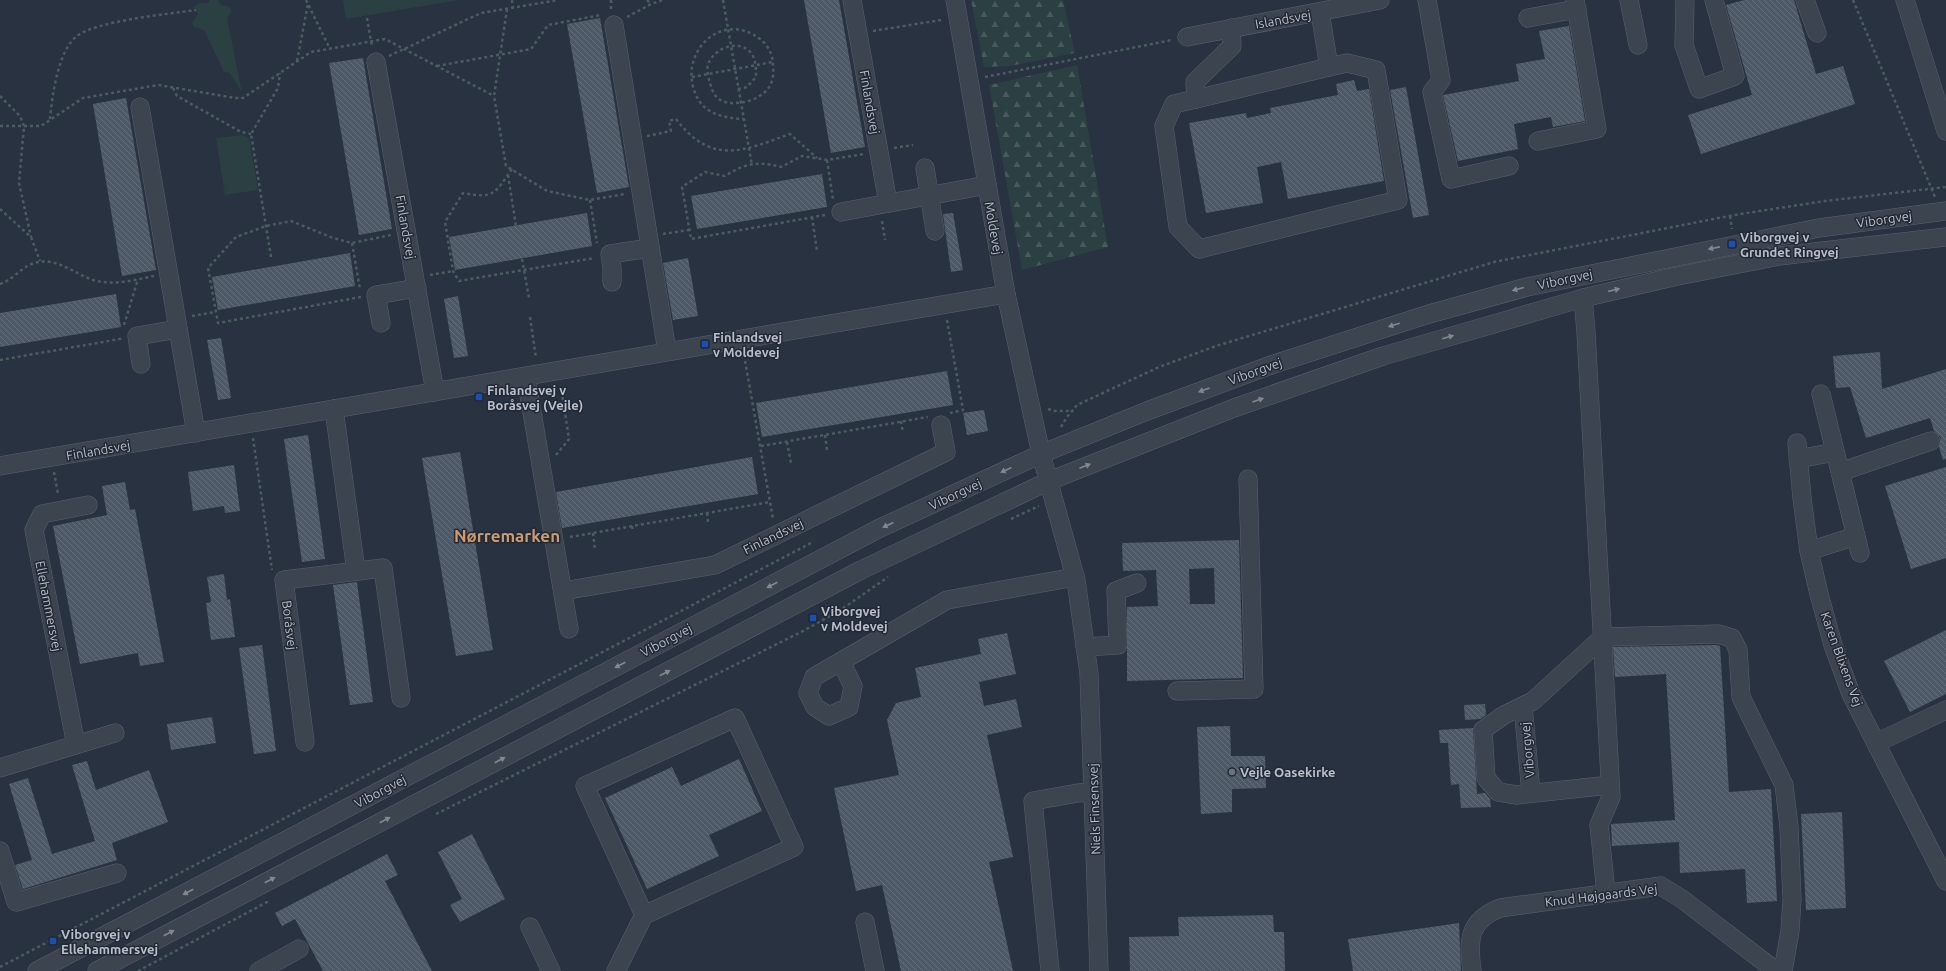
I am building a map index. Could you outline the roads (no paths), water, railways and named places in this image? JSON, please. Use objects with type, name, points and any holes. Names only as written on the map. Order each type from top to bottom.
[{"type":"street","name":"Finlandsvej","points":[[852,0],[888,203]]},
{"type":"street","name":"Moldevej","points":[[955,0],[1006,294],[1041,454]]},
{"type":"street","name":"Islandsvej","points":[[1187,37],[1380,0]]},
{"type":"street","points":[[1427,0],[1441,80],[1432,92],[1451,179],[1509,166]]},
{"type":"street","points":[[1629,0],[1638,45]]},
{"type":"street","points":[[1685,0],[1684,45],[1699,89],[1736,76],[1714,0]]},
{"type":"street","points":[[1805,0],[1817,33]]},
{"type":"street","points":[[1905,0],[1938,78],[1946,131]]},
{"type":"street","points":[[1528,18],[1576,4],[1597,129],[1538,141]]},
{"type":"street","points":[[1320,12],[1330,66]]},
{"type":"street","points":[[609,19],[632,138],[667,351]]},
{"type":"street","points":[[1196,99],[1195,82],[1232,46],[1231,28]]},
{"type":"street","name":"Finlandsvej","points":[[376,62],[435,392]]},
{"type":"street","points":[[1347,63],[1376,70],[1398,200],[1199,249],[1178,227],[1164,126],[1174,104],[1196,99],[1347,63]]},
{"type":"street","points":[[140,107],[196,433]]},
{"type":"street","points":[[925,168],[935,231]]},
{"type":"street","points":[[838,213],[986,185]]},
{"type":"street","name":"Viborgvej","points":[[37,971],[880,528],[1041,454],[1147,411],[1274,364],[1429,314],[1519,289],[1677,255],[1819,228],[1943,211]]},
{"type":"street","name":"Viborgvej","points":[[97,971],[854,574],[1049,481],[1234,408],[1383,356],[1583,298],[1672,277],[1779,256],[1946,237]]},
{"type":"street","points":[[612,282],[610,254],[650,248]]},
{"type":"street","points":[[381,323],[376,295],[417,288]]},
{"type":"street","name":"Finlandsvej","points":[[0,466],[1006,294]]},
{"type":"street","points":[[1583,298],[1611,797],[1598,825],[1606,893]]},
{"type":"street","points":[[142,364],[137,336],[178,329]]},
{"type":"street","points":[[532,375],[542,472],[569,629]]},
{"type":"street","points":[[1809,551],[1858,544],[1821,394]]},
{"type":"street","points":[[334,409],[356,571]]},
{"type":"street","name":"Finlandsvej","points":[[563,591],[715,565],[946,452],[939,418]]},
{"type":"street","points":[[1840,472],[1931,441]]},
{"type":"street","name":"Karen Blixens Vej","points":[[1835,452],[1798,451],[1809,551],[1819,594],[1834,645],[1851,694],[1946,881]]},
{"type":"street","name":"Niels Finsensvej","points":[[1041,454],[1075,577],[1089,674],[1099,971]]},
{"type":"street","points":[[1177,691],[1254,689],[1248,479]]},
{"type":"street","name":"Ellehammersvej","points":[[76,745],[34,530],[42,514],[88,505]]},
{"type":"street","name":"Boråsvej","points":[[305,742],[284,580],[383,568],[401,698]]},
{"type":"street","points":[[841,662],[947,600],[1075,577]]},
{"type":"street","points":[[1085,647],[1118,644],[1116,591],[1137,583]]},
{"type":"street","points":[[1610,785],[1516,795],[1498,792],[1486,778],[1483,730],[1504,715],[1533,701],[1603,637],[1718,634],[1732,638],[1738,650],[1741,697],[1784,785],[1789,828],[1792,899],[1790,931],[1783,971]]},
{"type":"street","name":"Viborgvej","points":[[1523,706],[1531,793]]},
{"type":"street","points":[[1876,743],[1946,710]]},
{"type":"street","points":[[616,971],[644,915],[794,847],[735,718],[585,786],[644,915]]},
{"type":"street","points":[[0,768],[115,733]]},
{"type":"street","points":[[1050,971],[1033,801],[1078,793],[1093,792]]},
{"type":"street","points":[[0,851],[16,902],[117,873]]},
{"type":"street","name":"Knud Højgaards Vej","points":[[1472,971],[1469,951],[1470,940],[1476,924],[1488,913],[1500,908],[1661,886],[1682,899],[1776,971]]},
{"type":"street","points":[[865,922],[875,971]]},
{"type":"street","points":[[530,927],[551,971]]},
{"type":"street","points":[[259,971],[299,949]]},
{"type":"place","name":"Viborgvej v Grundet Ringvej","points":[[1732,244]]},
{"type":"place","name":"Finlandsvej v Moldevej","points":[[705,344]]},
{"type":"place","name":"Finlandsvej v Boråsvej (Vejle)","points":[[479,397]]},
{"type":"place","name":"Viborgvej v Moldevej","points":[[813,618]]},
{"type":"place","name":"Vejle Oasekirke","points":[[1232,772]]},
{"type":"place","name":"Viborgvej v Ellehammersvej","points":[[53,941]]},
{"type":"district","name":"Nørremarken","points":[[507,536]]}]
